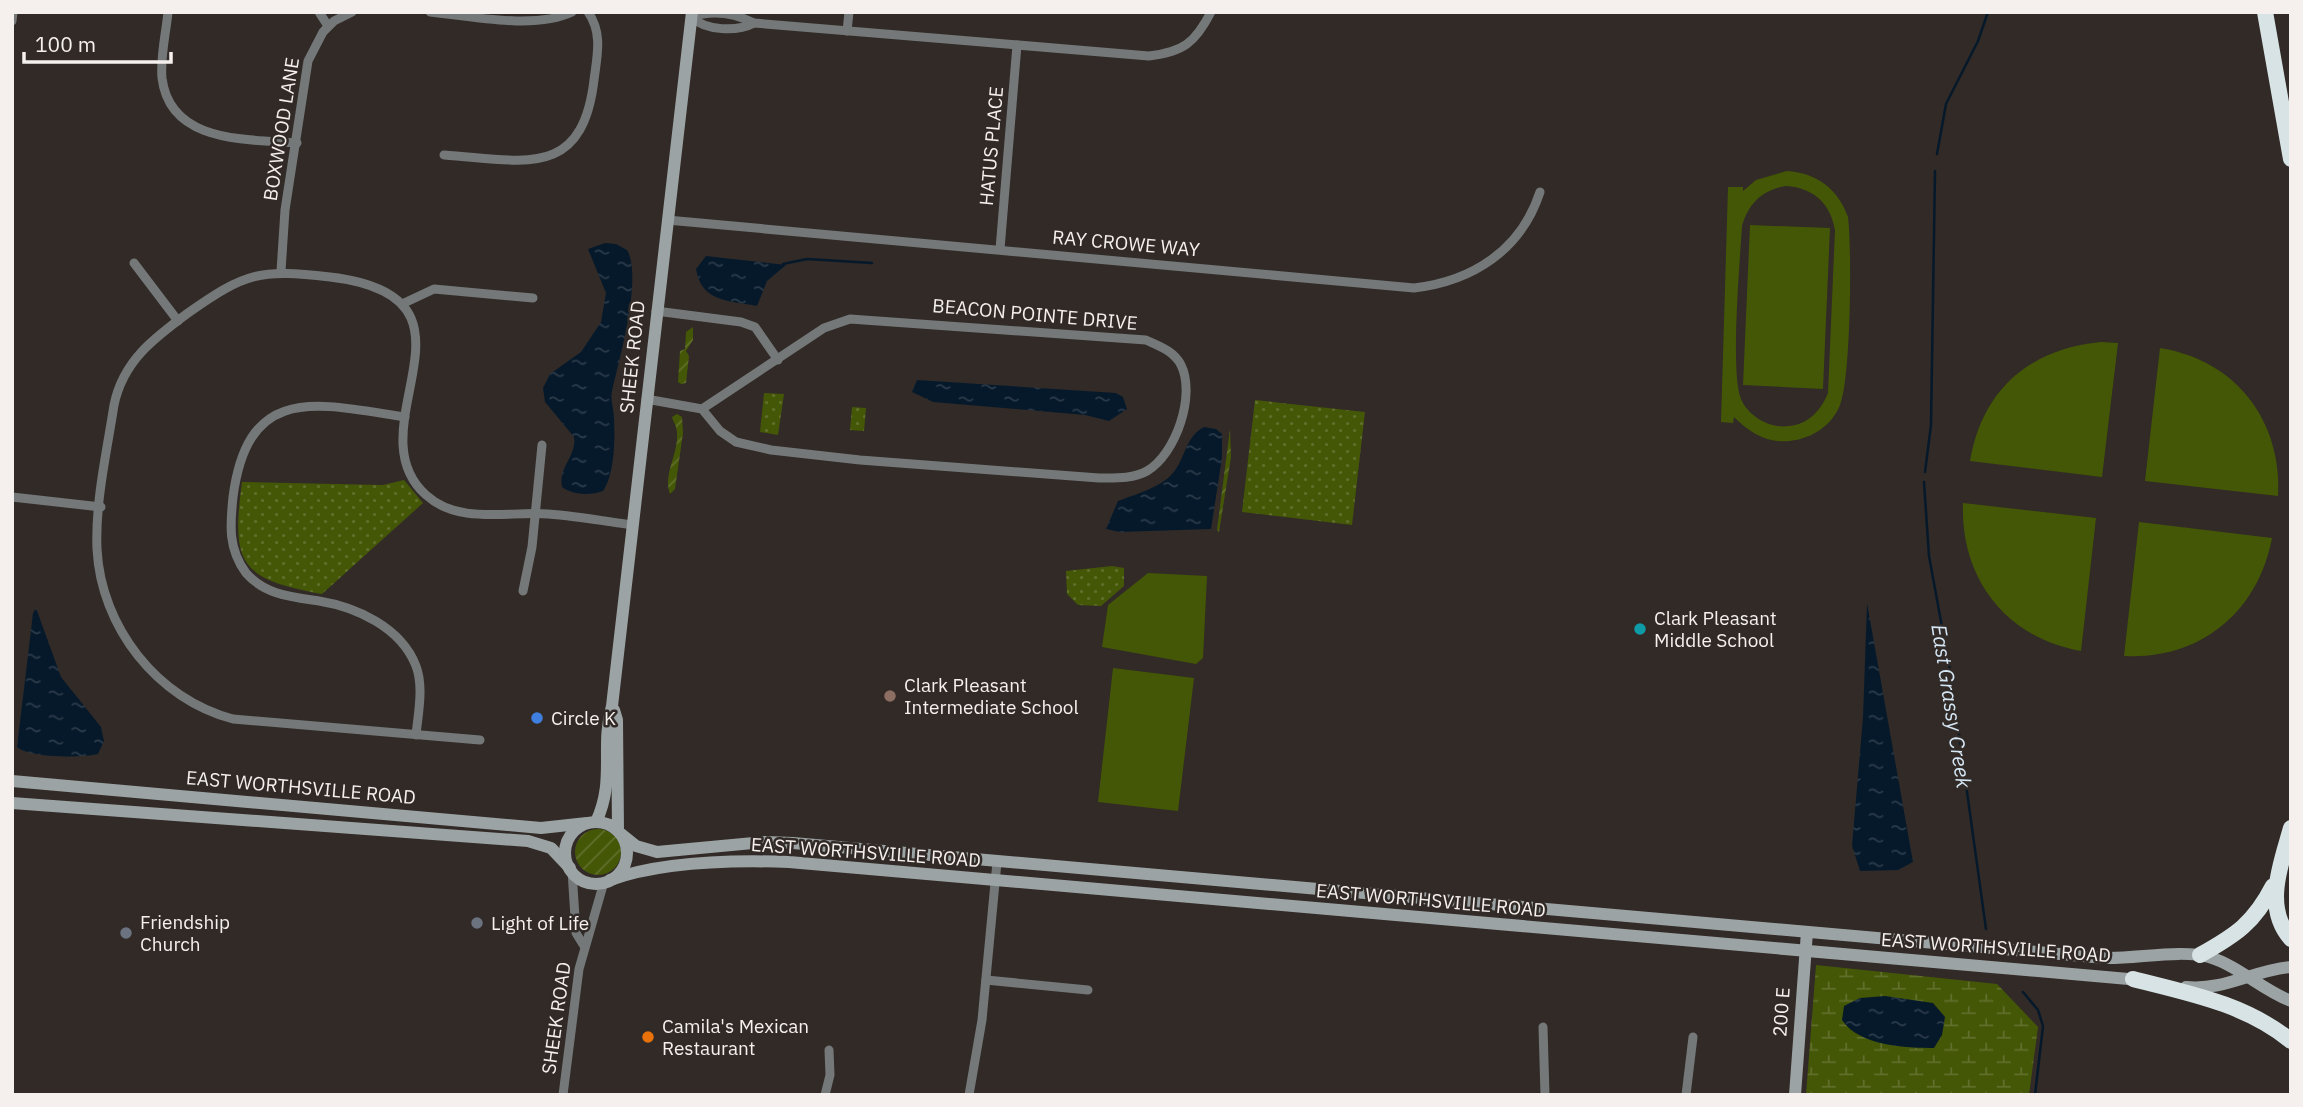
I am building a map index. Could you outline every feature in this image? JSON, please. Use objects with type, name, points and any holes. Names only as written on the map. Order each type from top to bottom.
[{"type":"highway","points":[[2265,12],[2291,159]]},
{"type":"highway","points":[[2291,828],[2277,878],[2275,904],[2279,919],[2291,939]]},
{"type":"highway","points":[[2200,955],[2236,935],[2250,922],[2277,878]]},
{"type":"highway","points":[[2133,979],[2217,1000],[2251,1015],[2291,1041]]},
{"type":"main road","name":"SHEEK ROAD","points":[[592,823],[607,796],[608,720],[612,706],[692,15]]},
{"type":"main road","name":"SHEEK ROAD","points":[[612,706],[617,720],[619,832]]},
{"type":"main road","name":"EAST WORTHSVILLE ROAD","points":[[12,781],[541,828],[592,823]]},
{"type":"main road","name":"EAST WORTHSVILLE ROAD","points":[[12,803],[528,841],[551,848],[571,869]]},
{"type":"main road","points":[[592,823],[619,832],[625,842],[626,860],[623,868],[607,881],[583,880],[571,869],[566,860],[568,842],[579,827],[592,823]]},
{"type":"main road","name":"EAST WORTHSVILLE ROAD","points":[[619,832],[636,846],[657,852],[765,842],[2105,958],[2200,955],[2249,977],[2274,995],[2291,1001]]},
{"type":"main road","name":"EAST WORTHSVILLE ROAD","points":[[607,881],[638,872],[759,861],[2133,979],[2201,989],[2216,988],[2274,969],[2291,967]]},
{"type":"main road","name":"200 E","points":[[1795,1095],[1807,932]]},
{"type":"street","points":[[12,21],[13,12]]},
{"type":"street","points":[[168,12],[162,77],[168,96],[179,113],[197,128],[219,137],[297,143]]},
{"type":"street","points":[[319,12],[328,26]]},
{"type":"street","name":"BOXWOOD LANE","points":[[281,271],[285,210],[308,61],[314,44],[328,26],[352,12]]},
{"type":"street","points":[[430,12],[543,21],[572,12]]},
{"type":"street","points":[[444,155],[534,160],[556,152],[573,141],[589,117],[592,101],[598,40],[588,12]]},
{"type":"street","points":[[847,31],[849,12]]},
{"type":"street","points":[[692,15],[698,23],[714,27],[740,29],[754,23],[1149,56],[1174,53],[1191,42],[1211,12]]},
{"type":"street","name":"HATUS PLACE","points":[[1000,249],[1017,45]]},
{"type":"street","name":"RAY CROWE WAY","points":[[667,220],[1414,288],[1463,276],[1488,264],[1523,228],[1540,192]]},
{"type":"street","points":[[134,263],[178,321]]},
{"type":"street","points":[[480,740],[233,719],[209,710],[175,691],[132,648],[109,605],[97,551],[114,404],[119,384],[142,349],[231,284],[250,276],[281,271],[373,284],[402,304],[410,317],[416,339],[405,417],[403,455],[416,485],[432,500],[452,511],[467,514],[536,513],[632,525]]},
{"type":"street","points":[[402,304],[418,294],[434,289],[533,298]]},
{"type":"street","points":[[656,312],[755,327],[778,360]]},
{"type":"street","name":"BEACON POINTE DRIVE","points":[[850,319],[1146,340],[1166,348],[1181,365],[1184,387],[1183,414],[1176,438],[1162,458],[1147,471],[1128,477],[1099,478],[771,450],[736,442],[720,431],[702,410],[824,328],[850,319]]},
{"type":"street","points":[[646,399],[702,410]]},
{"type":"street","points":[[405,417],[312,406],[291,408],[272,417],[251,435],[242,451],[236,471],[230,528],[232,547],[241,565],[266,589],[291,597],[353,608],[371,617],[390,633],[412,659],[418,674],[416,735]]},
{"type":"street","points":[[523,591],[536,513],[542,445]]},
{"type":"street","points":[[12,498],[101,508]]},
{"type":"street","points":[[969,1095],[986,980],[997,862]]},
{"type":"street","name":"SHEEK ROAD","points":[[571,869],[576,933],[584,946]]},
{"type":"street","name":"SHEEK ROAD","points":[[563,1095],[584,946],[607,881]]},
{"type":"street","points":[[986,980],[1088,990]]},
{"type":"street","points":[[1543,1027],[1545,1095]]},
{"type":"street","points":[[1686,1095],[1693,1037]]},
{"type":"street","points":[[825,1095],[830,1075],[830,1050]]},
{"type":"green space","points":[[1787,171],[1808,175],[1832,191],[1848,217],[1850,313],[1844,390],[1837,412],[1828,423],[1810,435],[1796,440],[1770,440],[1748,429],[1734,417],[1733,423],[1721,422],[1728,187],[1743,187],[1743,191],[1756,180]],"holes":[[[1786,186],[1812,194],[1825,205],[1835,230],[1828,393],[1822,405],[1808,419],[1796,425],[1782,426],[1760,420],[1749,411],[1741,399],[1736,366],[1738,289],[1742,226],[1748,211],[1763,194]]]},
{"type":"green space","points":[[1750,225],[1830,228],[1823,389],[1743,385]]},
{"type":"green space","points":[[693,327],[693,340],[686,351],[689,356],[686,383],[681,384],[678,382],[680,351],[685,349],[686,332]]},
{"type":"green space","points":[[2101,342],[2118,343],[2102,477],[1970,461],[1985,413],[2013,377],[2052,354],[2075,346]]},
{"type":"green space","points":[[2160,348],[2187,355],[2211,366],[2232,380],[2249,398],[2272,443],[2278,496],[2145,481]]},
{"type":"green space","points":[[764,393],[784,394],[778,435],[760,432]]},
{"type":"green space","points":[[1255,400],[1365,412],[1352,525],[1242,512]]},
{"type":"green space","points":[[852,407],[866,408],[864,431],[850,430]]},
{"type":"green space","points":[[677,414],[682,417],[683,433],[675,489],[670,494],[668,477],[677,436],[672,417]]},
{"type":"green space","points":[[1230,429],[1231,457],[1219,532],[1217,530]]},
{"type":"green space","points":[[404,480],[423,503],[322,594],[273,582],[258,574],[247,563],[241,550],[238,532],[242,482],[383,485]]},
{"type":"green space","points":[[1963,503],[2096,518],[2081,651],[2054,644],[2030,633],[2010,618],[1993,600],[1979,579],[1970,556],[1964,530]]},
{"type":"green space","points":[[2139,522],[2272,538],[2265,564],[2254,588],[2239,609],[2221,626],[2201,640],[2177,650],[2152,655],[2124,656]]},
{"type":"green space","points":[[1112,566],[1124,568],[1124,586],[1101,606],[1078,605],[1067,594],[1066,571]]},
{"type":"green space","points":[[1148,573],[1207,576],[1203,658],[1196,664],[1102,647],[1108,605]]},
{"type":"green space","points":[[1113,668],[1194,678],[1178,811],[1098,802]]},
{"type":"green space","points":[[598,829],[615,835],[621,852],[615,869],[598,875],[581,869],[575,852],[581,835]]},
{"type":"green space","points":[[1816,965],[1997,984],[2038,1027],[2029,1095],[1806,1095]]},
{"type":"water","points":[[605,243],[616,244],[627,250],[631,262],[631,298],[612,394],[614,435],[610,475],[603,491],[582,494],[562,487],[561,480],[573,450],[574,437],[545,402],[543,388],[550,374],[581,352],[601,322],[606,293],[588,249]]},
{"type":"water","points":[[706,256],[786,265],[767,281],[757,306],[727,301],[710,294],[699,280],[696,269]]},
{"type":"water","points":[[917,380],[1116,393],[1123,397],[1127,409],[1109,421],[1085,415],[933,402],[912,392]]},
{"type":"water","points":[[1204,427],[1216,429],[1222,434],[1222,458],[1211,529],[1120,532],[1106,529],[1118,501],[1147,490],[1168,478],[1177,467],[1193,436]]},
{"type":"water","points":[[1867,603],[1913,862],[1898,870],[1860,871],[1852,846],[1863,717]]},
{"type":"water","points":[[36,608],[61,677],[101,727],[104,741],[98,754],[44,755],[23,751],[17,747],[33,613]]},
{"type":"water","points":[[1885,996],[1933,1003],[1945,1017],[1942,1035],[1934,1048],[1884,1044],[1860,1035],[1842,1020],[1844,1006],[1860,998]]},
{"type":"waterway","name":"East Grassy Creek","points":[[1937,154],[1946,104],[1978,41],[1988,12]]},
{"type":"waterway","name":"East Grassy Creek","points":[[1925,472],[1931,425],[1935,171]]},
{"type":"waterway","points":[[783,264],[807,259],[872,263]]},
{"type":"waterway","name":"East Grassy Creek","points":[[1924,482],[1929,556],[1951,676],[1986,929]]},
{"type":"waterway","name":"East Grassy Creek","points":[[2023,992],[2038,1010],[2043,1026],[2035,1095]]},
{"type":"place","name":"Clark Pleasant Middle School","points":[[1640,629]]},
{"type":"place","name":"Clark Pleasant Intermediate School","points":[[890,696]]},
{"type":"place","name":"Circle K","points":[[537,718]]},
{"type":"place","name":"Light of Life","points":[[477,923]]},
{"type":"place","name":"Friendship Church","points":[[126,933]]},
{"type":"place","name":"Camila's Mexican Restaurant","points":[[648,1037]]}]
